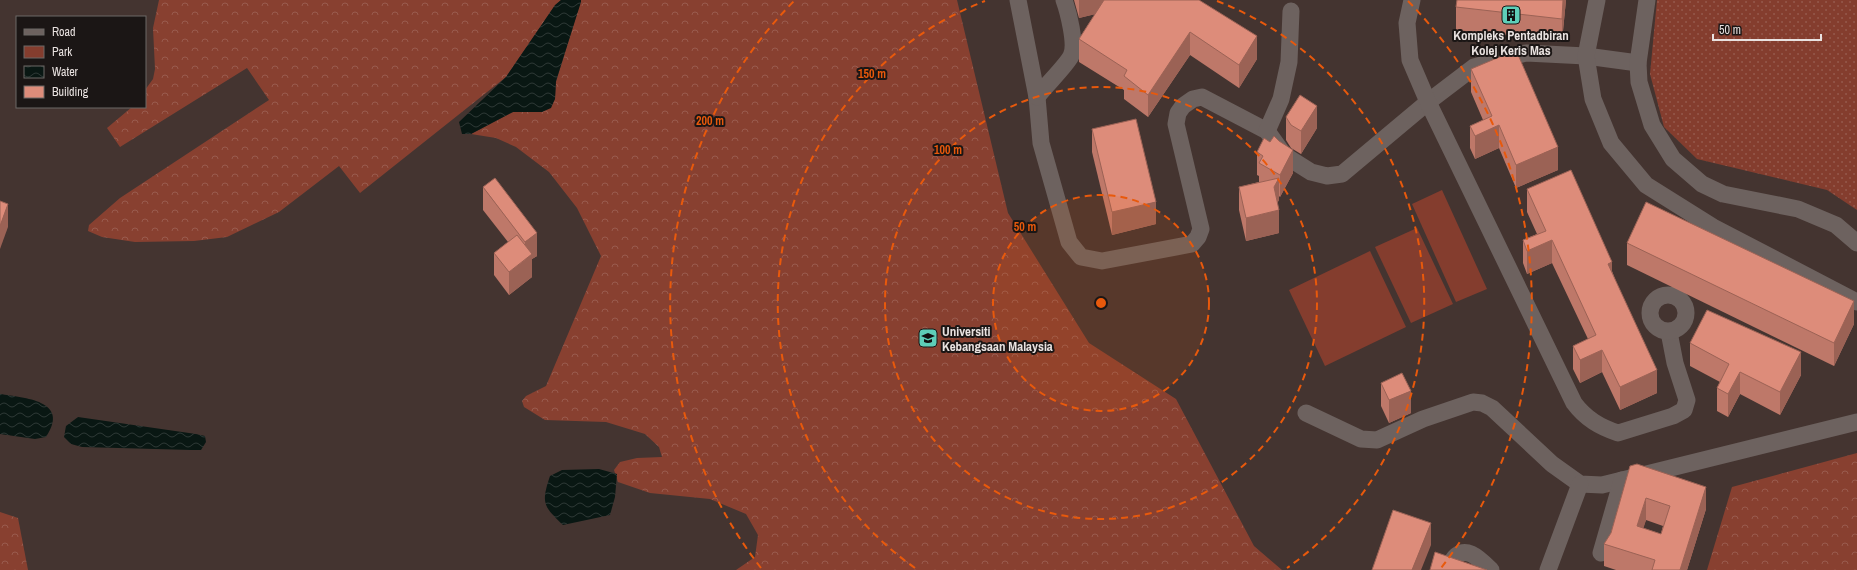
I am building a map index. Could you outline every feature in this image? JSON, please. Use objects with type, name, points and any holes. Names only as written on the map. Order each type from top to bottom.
[{"type":"street","points":[[1018,0],[1037,97],[1041,143],[1069,242],[1081,257],[1102,261],[1192,244],[1198,238],[1201,229],[1176,124],[1178,114],[1183,106],[1192,99],[1202,97],[1267,131],[1284,155],[1311,172],[1327,176],[1342,174],[1428,102],[1474,67],[1526,54],[1586,56],[1638,63]]},
{"type":"street","points":[[1037,97],[1072,55],[1072,34],[1069,14],[1064,0]]},
{"type":"street","points":[[1412,0],[1407,22],[1410,60],[1428,102],[1574,403],[1582,414],[1606,429],[1618,433],[1673,416],[1684,410],[1687,400],[1675,363],[1669,332]]},
{"type":"street","points":[[1597,0],[1586,56],[1593,99],[1611,143],[1646,185],[1713,227],[1857,302]]},
{"type":"street","points":[[1647,0],[1638,63],[1639,82],[1652,125],[1673,159],[1702,184],[1723,194],[1798,209],[1836,225],[1857,243]]},
{"type":"street","points":[[1267,131],[1281,99],[1289,62],[1292,11]]},
{"type":"street","points":[[1666,295],[1678,298],[1682,301],[1694,316],[1680,328],[1669,332],[1663,331],[1653,323],[1650,312],[1655,300],[1666,295]]},
{"type":"street","points":[[1306,413],[1361,439],[1377,440],[1422,419],[1473,402],[1482,403],[1492,408],[1552,464],[1580,484],[1602,485],[1857,422]]},
{"type":"street","points":[[1601,553],[1622,480]]},
{"type":"street","points":[[1548,570],[1580,484]]},
{"type":"street","points":[[1455,570],[1452,562],[1455,557],[1462,553],[1469,553],[1477,556],[1491,570]]},
{"type":"shaded area","name":"Universiti Kebangsaan Malaysia","points":[[0,0],[1857,0],[1857,570],[0,570]]},
{"type":"green space","points":[[159,0],[561,0],[555,6],[506,77],[360,193],[339,166],[279,212],[227,237],[194,241],[135,242],[102,237],[88,231],[89,225],[120,198],[269,100],[247,68],[120,147],[107,128],[131,108],[146,108],[146,89],[153,79],[155,69],[153,28]]},
{"type":"green space","points":[[581,0],[957,0],[1008,213],[1089,343],[1176,399],[1254,546],[1282,570],[736,570],[755,557],[758,535],[746,514],[710,499],[650,493],[618,482],[614,470],[620,462],[637,458],[662,457],[659,447],[645,434],[606,422],[545,420],[524,407],[522,401],[526,396],[546,386],[601,256],[577,208],[549,172],[516,147],[496,138],[471,134],[513,112],[542,112],[555,99],[556,82]]},
{"type":"green space","points":[[1657,0],[1857,0],[1857,210],[1827,190],[1697,159],[1664,127],[1650,74]]},
{"type":"green space","points":[[1442,190],[1487,289],[1456,302],[1412,204]]},
{"type":"green space","points":[[1417,228],[1453,304],[1411,323],[1375,247]]},
{"type":"green space","points":[[1370,251],[1406,327],[1325,366],[1289,290]]},
{"type":"green space","points":[[1857,453],[1857,570],[1707,570],[1732,487]]},
{"type":"green space","points":[[0,512],[18,518],[28,570],[0,570]]},
{"type":"water","points":[[561,0],[581,0],[581,2],[556,81],[555,99],[551,108],[542,112],[513,112],[471,134],[462,134],[459,122],[506,77],[555,5]]},
{"type":"water","points":[[0,394],[32,400],[49,408],[53,415],[52,425],[46,437],[35,439],[0,434]]},
{"type":"water","points":[[78,417],[196,434],[205,436],[206,442],[201,450],[82,447],[71,444],[64,437],[66,426]]},
{"type":"water","points":[[599,469],[617,474],[615,497],[610,515],[563,525],[551,513],[546,504],[545,492],[550,476],[562,470]]},
{"type":"building","points":[[1104,0],[1199,0],[1257,36],[1239,65],[1190,32],[1148,95],[1124,76],[1127,70],[1079,39]]},
{"type":"building","points":[[1457,0],[1563,0],[1562,19],[1456,7]]},
{"type":"building","points":[[1516,50],[1558,147],[1516,165],[1499,125],[1475,136],[1470,126],[1492,116],[1471,69]]},
{"type":"building","points":[[1300,95],[1317,106],[1301,131],[1291,125],[1286,117]]},
{"type":"building","points":[[1136,119],[1156,202],[1112,212],[1092,129]]},
{"type":"building","points":[[1274,136],[1293,150],[1280,175],[1259,163],[1263,156],[1257,152],[1264,138],[1270,142]]},
{"type":"building","points":[[1571,170],[1612,262],[1608,264],[1657,370],[1620,387],[1602,350],[1580,360],[1573,346],[1596,335],[1552,240],[1527,251],[1523,240],[1546,231],[1527,189]]},
{"type":"building","points":[[495,178],[537,233],[525,242],[483,187]]},
{"type":"building","points":[[1279,178],[1274,187],[1279,210],[1246,218],[1239,187]]},
{"type":"building","points":[[0,201],[8,204],[0,226]]},
{"type":"building","points":[[1646,202],[1854,301],[1834,343],[1627,243]]},
{"type":"building","points":[[517,235],[532,254],[509,272],[494,253]]},
{"type":"building","points":[[1707,310],[1801,352],[1780,392],[1740,372],[1728,394],[1717,388],[1729,364],[1690,343]]},
{"type":"building","points":[[1402,373],[1411,391],[1389,400],[1381,383]]},
{"type":"building","points":[[1637,464],[1706,487],[1680,570],[1652,570],[1655,560],[1604,544],[1611,533],[1630,466]],"holes":[[[1646,498],[1670,506],[1661,534],[1637,526]]]},
{"type":"building","points":[[1393,510],[1431,523],[1412,570],[1372,570]]},
{"type":"building","points":[[1435,552],[1487,570],[1430,570]]},
{"type":"place","name":"Kompleks Pentadbiran Kolej Keris Mas","points":[[1511,15]]},
{"type":"place","name":"Universiti Kebangsaan Malaysia","points":[[928,338]]}]
